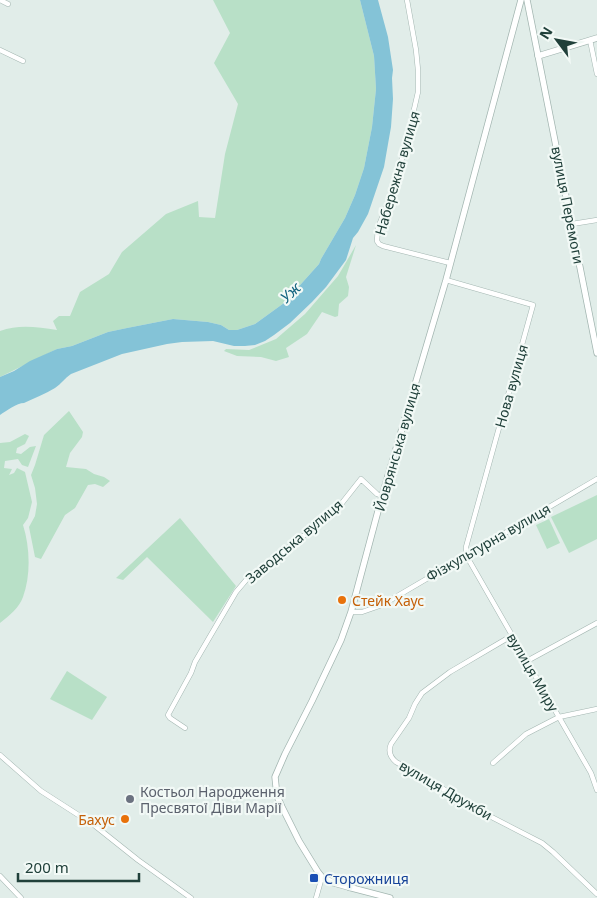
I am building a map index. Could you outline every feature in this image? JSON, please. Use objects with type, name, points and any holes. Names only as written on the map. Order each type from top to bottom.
[{"type":"street","points":[[0,0],[8,4]]},
{"type":"street","name":"Набережна вулиця","points":[[406,0],[416,50],[418,92],[412,123],[394,187],[378,228],[377,241],[383,246],[450,263]]},
{"type":"street","name":"Йоврянська вулиця","points":[[322,877],[299,840],[279,800],[275,777],[337,649],[351,612],[382,496],[446,280],[521,0]]},
{"type":"street","name":"вулиця Перемоги","points":[[527,0],[597,353]]},
{"type":"street","points":[[538,56],[594,39],[597,74]]},
{"type":"street","points":[[0,50],[23,61]]},
{"type":"street","points":[[572,224],[597,220]]},
{"type":"street","name":"Нова вулиця","points":[[446,280],[533,305],[466,546],[466,555]]},
{"type":"street","name":"Заводська вулиця","points":[[185,728],[168,715],[195,662],[236,592],[247,579],[306,534],[342,503],[361,479],[377,494],[382,496]]},
{"type":"street","name":"Фізкультурна вулиця","points":[[351,612],[362,612],[382,605],[597,479]]},
{"type":"street","name":"вулиця Миру","points":[[466,555],[591,773],[597,790]]},
{"type":"street","points":[[527,661],[597,622]]},
{"type":"street","name":"вулиця Дружби","points":[[513,635],[450,672],[422,693],[409,718],[391,744],[389,748],[390,754],[396,762],[476,808],[542,842],[597,894]]},
{"type":"street","points":[[493,763],[526,734],[559,717],[597,708]]},
{"type":"street","points":[[0,755],[41,790],[94,825],[138,860],[191,898]]},
{"type":"street","points":[[0,876],[21,898]]},
{"type":"street","points":[[316,898],[322,877],[334,883],[390,898]]},
{"type":"green space","points":[[213,0],[360,0],[374,56],[376,89],[372,127],[364,168],[345,218],[319,264],[284,303],[255,324],[237,330],[229,330],[221,325],[208,322],[173,319],[127,328],[108,332],[72,346],[57,349],[0,377],[0,331],[21,327],[57,330],[53,321],[59,316],[70,316],[80,292],[109,274],[122,252],[166,214],[198,201],[199,217],[215,218],[225,154],[238,104],[214,63],[230,33]]},
{"type":"green space","points":[[356,245],[346,277],[349,287],[348,296],[339,304],[338,316],[335,317],[322,312],[307,334],[286,348],[289,357],[276,361],[261,357],[237,356],[224,351],[226,349],[249,350],[276,339],[305,314],[338,276]]},
{"type":"green space","points":[[69,411],[83,432],[82,437],[70,453],[66,467],[86,469],[110,481],[103,487],[95,484],[88,485],[75,508],[65,515],[41,559],[35,557],[29,527],[35,516],[37,504],[31,475],[44,435]]},
{"type":"green space","points":[[25,434],[29,436],[25,444],[17,448],[16,453],[21,454],[30,447],[36,446],[28,467],[22,465],[18,459],[5,461],[4,468],[12,469],[9,475],[14,473],[17,468],[25,472],[32,502],[28,518],[23,525],[28,552],[26,588],[19,605],[0,623],[0,443],[10,442]]},
{"type":"green space","points":[[597,495],[597,539],[569,553],[551,517]]},
{"type":"green space","points":[[180,518],[236,586],[213,622],[147,557],[123,580],[116,578]]},
{"type":"green space","points":[[549,519],[560,543],[547,549],[536,525]]},
{"type":"green space","points":[[67,671],[107,697],[92,720],[50,699]]},
{"type":"water","points":[[360,0],[378,0],[388,37],[393,70],[391,127],[384,167],[368,214],[353,238],[346,260],[326,287],[290,323],[265,341],[255,345],[234,346],[213,341],[182,342],[122,354],[71,374],[55,388],[21,403],[0,415],[0,377],[30,361],[57,349],[72,346],[108,332],[173,319],[208,322],[221,325],[229,330],[237,330],[255,324],[284,303],[319,264],[345,218],[355,195],[364,168],[372,127],[376,89],[374,56]]},
{"type":"place","name":"Стейк Хаус","points":[[342,600]]},
{"type":"place","name":"Костьол Народження Пресвятої Діви Марії","points":[[130,799]]},
{"type":"place","name":"Бахус","points":[[125,819]]},
{"type":"place","name":"Сторожниця","points":[[314,878]]},
{"type":"water label","name":"Уж","points":[[290,292]]}]
